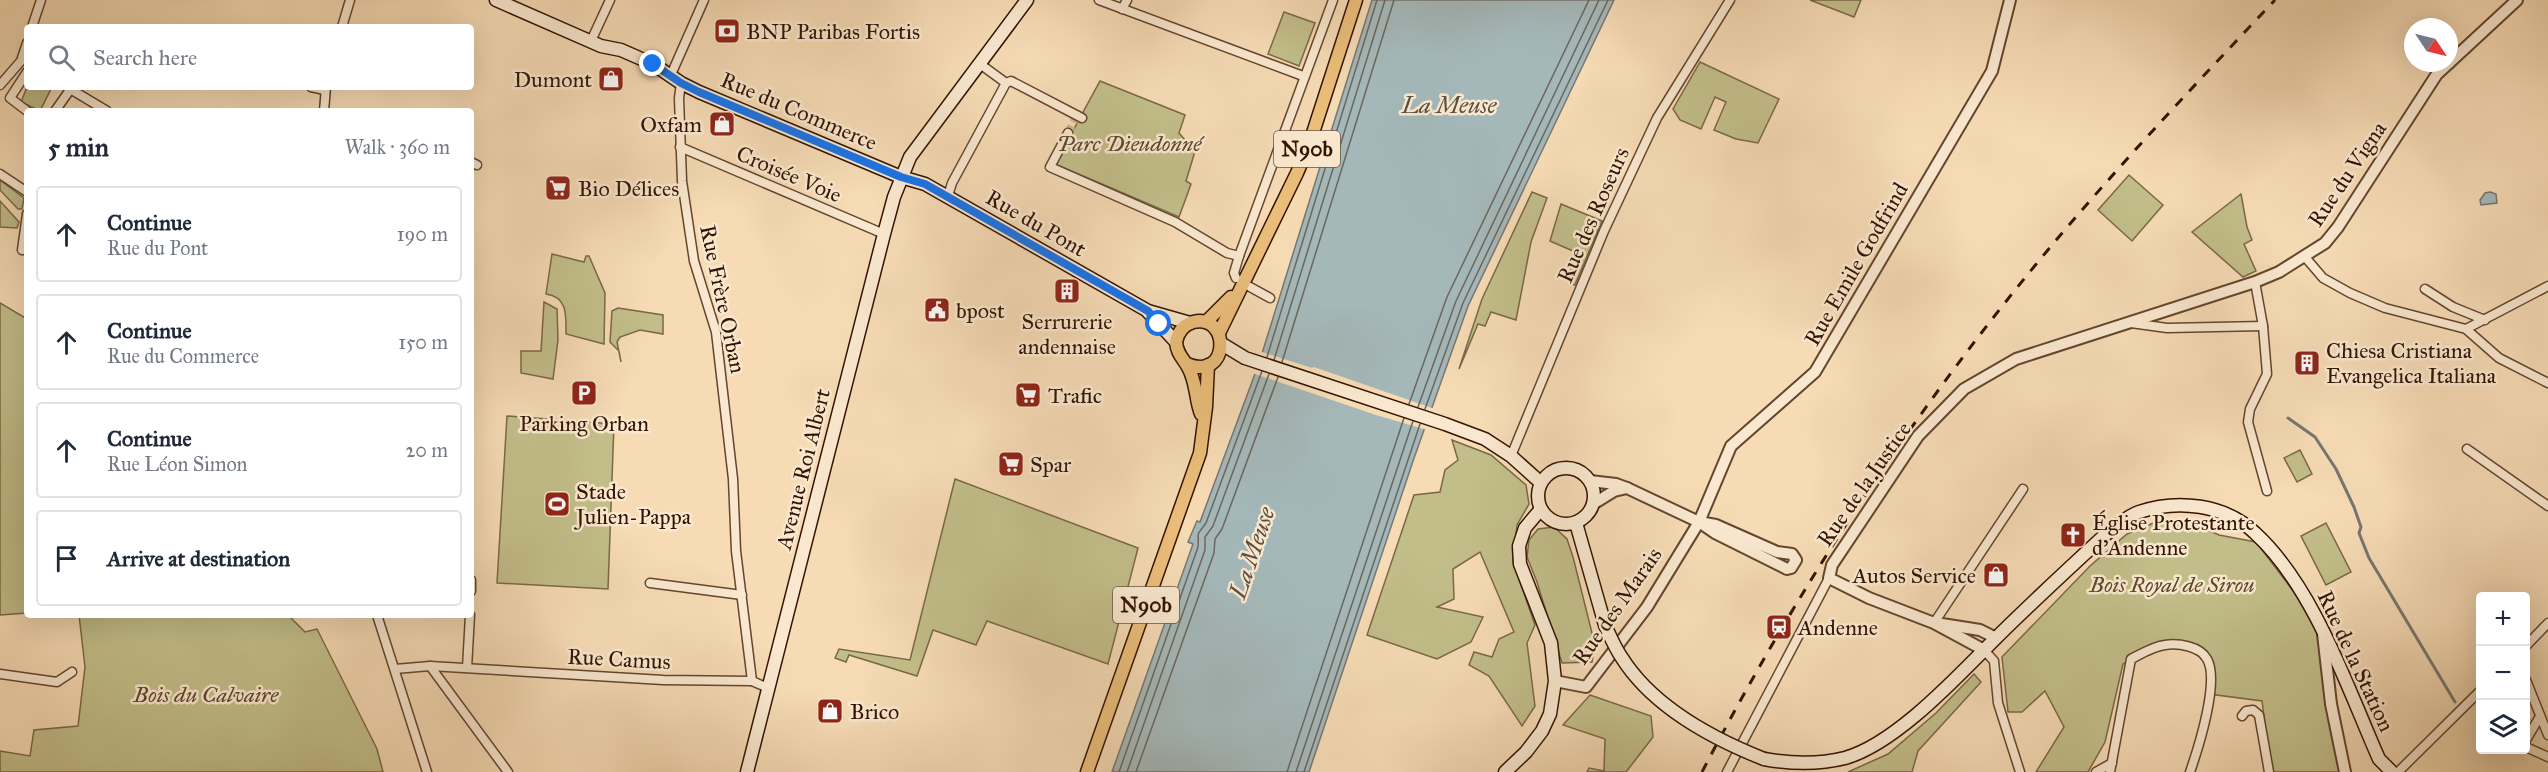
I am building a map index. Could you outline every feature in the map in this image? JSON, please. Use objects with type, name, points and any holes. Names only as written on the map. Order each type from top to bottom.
[{"type":"main road","name":"Rue du Commerce","points":[[496,0],[591,41],[621,50],[653,64],[676,80],[901,177]]},
{"type":"main road","name":"Avenue Roi Albert","points":[[747,772],[884,234],[901,177],[910,158],[1027,0]]},
{"type":"main road","name":"N90b","points":[[1220,339],[1241,285],[1282,208],[1306,153],[1356,0]]},
{"type":"main road","name":"Rue du Pont","points":[[901,177],[925,184],[948,196],[1148,311],[1190,323]]},
{"type":"main road","name":"N90b","points":[[1206,322],[1241,285]]},
{"type":"main road","name":"Rue du Pont","points":[[1148,311],[1176,342]]},
{"type":"main road","points":[[1245,358],[1240,361],[1213,362],[1201,367],[1187,364],[1176,351],[1176,342],[1183,328],[1190,323],[1206,322],[1220,339],[1245,358],[1485,439],[1511,456],[1540,483]]},
{"type":"main road","points":[[1213,362],[1220,339]]},
{"type":"main road","name":"N90b","points":[[1087,772],[1196,463],[1213,362]]},
{"type":"main road","name":"N90b","points":[[1187,364],[1194,379],[1203,418]]},
{"type":"main road","points":[[1569,468],[1580,472],[1590,481],[1594,492],[1593,504],[1587,515],[1576,523],[1556,522],[1541,509],[1537,496],[1540,483],[1548,474],[1558,469],[1569,468]]},
{"type":"main road","name":"Rue de la Station","points":[[1576,523],[1605,625],[1622,658],[1642,683],[1665,704],[1732,747],[1764,759],[1794,764],[1816,764],[1847,757],[1875,744],[1904,724],[2105,535],[2137,513],[2169,505],[2198,506],[2214,510],[2254,531],[2286,570],[2322,630],[2379,759],[2392,772]]},
{"type":"main road","name":"Rue des Marais","points":[[1505,772],[1526,752],[1542,731],[1550,714],[1555,681],[1551,643],[1521,564],[1519,546],[1525,528],[1541,509]]},
{"type":"street","points":[[33,24],[41,0]]},
{"type":"street","points":[[343,24],[350,0]]},
{"type":"street","points":[[591,41],[610,0]]},
{"type":"street","points":[[676,80],[704,0]]},
{"type":"street","points":[[1099,0],[1304,76]]},
{"type":"street","points":[[1122,9],[1127,0]]},
{"type":"street","points":[[1270,298],[1241,285],[1234,273],[1333,0]]},
{"type":"street","name":"Rue des Roseurs","points":[[1511,456],[1604,231],[1657,118],[1730,0]]},
{"type":"street","name":"Rue Emile Godfrind","points":[[1699,522],[1731,446],[1815,372],[1992,71],[2010,0]]},
{"type":"street","name":"Rue du Vigna","points":[[2458,55],[2517,0]]},
{"type":"street","points":[[0,85],[21,60],[24,52]]},
{"type":"street","points":[[21,60],[24,66]]},
{"type":"street","points":[[980,64],[1006,83]]},
{"type":"street","name":"Rue du Vigna","points":[[2255,282],[2305,257],[2325,243],[2338,227],[2440,72]]},
{"type":"street","points":[[24,77],[10,98],[24,109]]},
{"type":"street","name":"Rue Frère Orban","points":[[676,80],[682,181],[694,261],[716,333],[723,383],[733,479],[736,551],[752,681]]},
{"type":"street","points":[[948,196],[952,183],[1006,83],[1011,81],[1078,117]]},
{"type":"street","points":[[57,108],[69,90]]},
{"type":"street","points":[[73,90],[102,108]]},
{"type":"street","points":[[324,108],[326,90]]},
{"type":"street","points":[[1068,133],[1050,167],[1175,222],[1227,253],[1239,256]]},
{"type":"street","name":"Croisée Voie","points":[[680,147],[884,234]]},
{"type":"street","points":[[0,174],[24,190]]},
{"type":"street","points":[[24,236],[22,250],[24,250]]},
{"type":"street","points":[[2305,257],[2323,278],[2350,293],[2385,308],[2466,329],[2499,358],[2548,383]]},
{"type":"street","points":[[2255,282],[2263,326],[2267,374],[2250,409],[2248,422],[2250,438],[2267,491]]},
{"type":"street","name":"Rue de la Justice","points":[[1727,772],[1829,578],[1832,565],[1918,436],[1964,389],[2016,359],[2255,282]]},
{"type":"street","points":[[2466,329],[2548,286]]},
{"type":"street","points":[[2425,289],[2453,307],[2485,320]]},
{"type":"street","name":"Rue de la Justice","points":[[2131,323],[2167,328],[2263,326]]},
{"type":"street","points":[[2467,449],[2548,506]]},
{"type":"street","points":[[1590,481],[1616,484],[1627,488],[1699,522],[1715,533],[1787,569],[1791,568],[1796,560],[1792,554],[1777,552],[1716,525],[1699,522]]},
{"type":"street","points":[[1593,504],[1614,491],[1627,488]]},
{"type":"street","points":[[1934,623],[2023,489]]},
{"type":"street","name":"Rue des Marais","points":[[1555,681],[1586,687],[1647,607],[1699,522]]},
{"type":"street","points":[[1829,578],[1869,598],[1934,623],[1984,650],[1994,661],[1998,703],[2020,772]]},
{"type":"street","points":[[650,583],[742,595]]},
{"type":"street","points":[[378,618],[427,772]]},
{"type":"street","points":[[467,668],[469,619]]},
{"type":"street","points":[[1934,623],[1980,630],[1996,638]]},
{"type":"street","points":[[2530,642],[2548,623]]},
{"type":"street","points":[[2322,630],[2331,704],[2345,772]]},
{"type":"street","points":[[2096,772],[2111,767],[2131,659],[2165,645],[2196,647],[2208,659],[2210,676],[2207,718],[2190,772]]},
{"type":"street","points":[[429,666],[508,772]]},
{"type":"street","name":"Rue Camus","points":[[395,669],[429,666],[663,680],[752,681],[768,688]]},
{"type":"street","points":[[0,674],[57,682],[72,672]]},
{"type":"street","points":[[2530,687],[2539,718],[2548,735]]},
{"type":"street","points":[[2398,772],[2476,696]]},
{"type":"street","points":[[2242,716],[2246,711],[2253,710],[2259,715],[2269,772]]},
{"type":"street","points":[[2530,733],[2539,718]]},
{"type":"street","points":[[2530,749],[2548,757]]},
{"type":"green space","points":[[1810,0],[1861,0],[1854,17]]},
{"type":"green space","points":[[1284,12],[1315,23],[1299,66],[1268,54]]},
{"type":"green space","points":[[1700,62],[1779,99],[1758,143],[1736,139],[1714,130],[1726,102],[1715,97],[1701,129],[1680,120],[1673,109]]},
{"type":"green space","name":"Parc Dieudonné","points":[[1100,81],[1185,115],[1179,133],[1196,148],[1186,181],[1191,184],[1179,217],[1055,164]]},
{"type":"green space","points":[[26,90],[50,90],[42,108],[34,108],[21,102]]},
{"type":"green space","points":[[2129,175],[2163,205],[2132,241],[2098,210]]},
{"type":"green space","points":[[0,180],[24,198],[22,209],[18,209],[0,190]]},
{"type":"green space","points":[[1532,192],[1547,198],[1531,242],[1516,320],[1491,312],[1485,326],[1478,324],[1459,369],[1482,299]]},
{"type":"green space","points":[[2241,194],[2247,227],[2252,240],[2244,244],[2256,271],[2243,277],[2192,232]]},
{"type":"green space","points":[[0,201],[19,222],[17,228],[0,227]]},
{"type":"green space","points":[[1561,204],[1602,221],[1575,285],[1569,284],[1573,251],[1550,241]]},
{"type":"green space","points":[[552,254],[584,262],[586,256],[589,256],[605,293],[604,344],[566,334],[562,303],[546,294]]},
{"type":"green space","points":[[544,302],[557,309],[558,340],[553,379],[521,373],[521,351],[541,351]]},
{"type":"green space","points":[[0,303],[24,317],[24,613],[0,615]]},
{"type":"green space","points":[[618,308],[663,315],[663,334],[640,330],[620,337],[617,342],[619,351],[610,342],[612,311]]},
{"type":"green space","name":"Stade Julien-Pappa","points":[[507,416],[614,424],[608,589],[497,583]]},
{"type":"green space","points":[[1452,440],[1491,455],[1526,485],[1529,504],[1517,525],[1513,562],[1535,625],[1527,643],[1535,706],[1522,726],[1489,676],[1469,665],[1474,652],[1492,657],[1499,639],[1514,632],[1480,552],[1453,569],[1454,599],[1437,607],[1483,617],[1471,642],[1437,659],[1367,635],[1414,495],[1440,492],[1445,470],[1458,460]]},
{"type":"green space","points":[[2300,450],[2312,474],[2297,482],[2284,458]]},
{"type":"green space","points":[[955,479],[1138,548],[1108,664],[987,621],[976,645],[933,630],[917,676],[849,655],[846,662],[835,658],[839,649],[910,660]]},
{"type":"green space","name":"Bois Royal de Sirou","points":[[2158,521],[2191,523],[2219,535],[2256,542],[2323,630],[2345,772],[2271,772],[2262,701],[2209,694],[2207,659],[2196,647],[2165,645],[2123,664],[2105,742],[2088,772],[2036,772],[2064,727],[2045,691],[2022,712],[2008,712],[2002,657],[2090,566],[2127,534]]},
{"type":"green space","points":[[2326,523],[2351,572],[2326,585],[2301,536]]},
{"type":"green space","points":[[1554,527],[1567,539],[1573,557],[1595,645],[1592,662],[1562,663],[1527,557],[1529,540],[1538,529]]},
{"type":"green space","name":"Bois du Calvaire","points":[[79,618],[291,618],[305,632],[317,629],[377,749],[383,772],[0,772],[0,751],[30,756],[34,730],[78,726],[85,667]]},
{"type":"green space","points":[[1974,674],[1981,682],[1918,751],[1912,772],[1848,772],[1888,754],[1936,713]]},
{"type":"green space","points":[[1590,695],[1651,716],[1653,737],[1626,772],[1587,772],[1589,768],[1604,771],[1605,739],[1563,725]]},
{"type":"water","name":"La Meuse","points":[[1372,0],[1614,0],[1468,306],[1413,461],[1309,772],[1112,772],[1193,544],[1188,542],[1197,521],[1200,522],[1259,363]]},
{"type":"water","points":[[2485,193],[2496,194],[2497,203],[2481,205],[2480,200]]},
{"type":"pier","points":[[1259,351],[1314,367],[1435,409],[1427,430],[1252,373]]},
{"type":"waterway","points":[[2288,418],[2315,437],[2336,469],[2354,507],[2361,527],[2359,533],[2369,558],[2455,702]]},
{"type":"tunnel","points":[[1068,133],[1075,119]]},
{"type":"railway","points":[[1702,772],[1782,628],[1870,488],[1917,420],[2016,288],[2069,225],[2170,111],[2275,0]]},
{"type":"place","name":"BNP Paribas Fortis","points":[[727,31]]},
{"type":"place","name":"Dumont","points":[[611,79]]},
{"type":"place","name":"Oxfam","points":[[722,124]]},
{"type":"place","name":"Bio Délices","points":[[558,188]]},
{"type":"place","name":"Serrurerie andennaise","points":[[1067,291]]},
{"type":"place","name":"bpost","points":[[937,310]]},
{"type":"place","name":"Chiesa Cristiana Evangelica Italiana","points":[[2307,363]]},
{"type":"place","name":"Parking Orban","points":[[584,393]]},
{"type":"place","name":"Trafic","points":[[1028,395]]},
{"type":"place","name":"Spar","points":[[1011,464]]},
{"type":"place","name":"Stade Julien-Pappa","points":[[557,504]]},
{"type":"place","name":"Église Protestante d’Andenne","points":[[2073,535]]},
{"type":"place","name":"Autos Service","points":[[1996,575]]},
{"type":"place","name":"Andenne","points":[[1779,627]]},
{"type":"place","name":"Brico","points":[[830,711]]},
{"type":"route","points":[[653,64],[699,92],[901,177],[925,184],[1148,311],[1159,324]]}]
